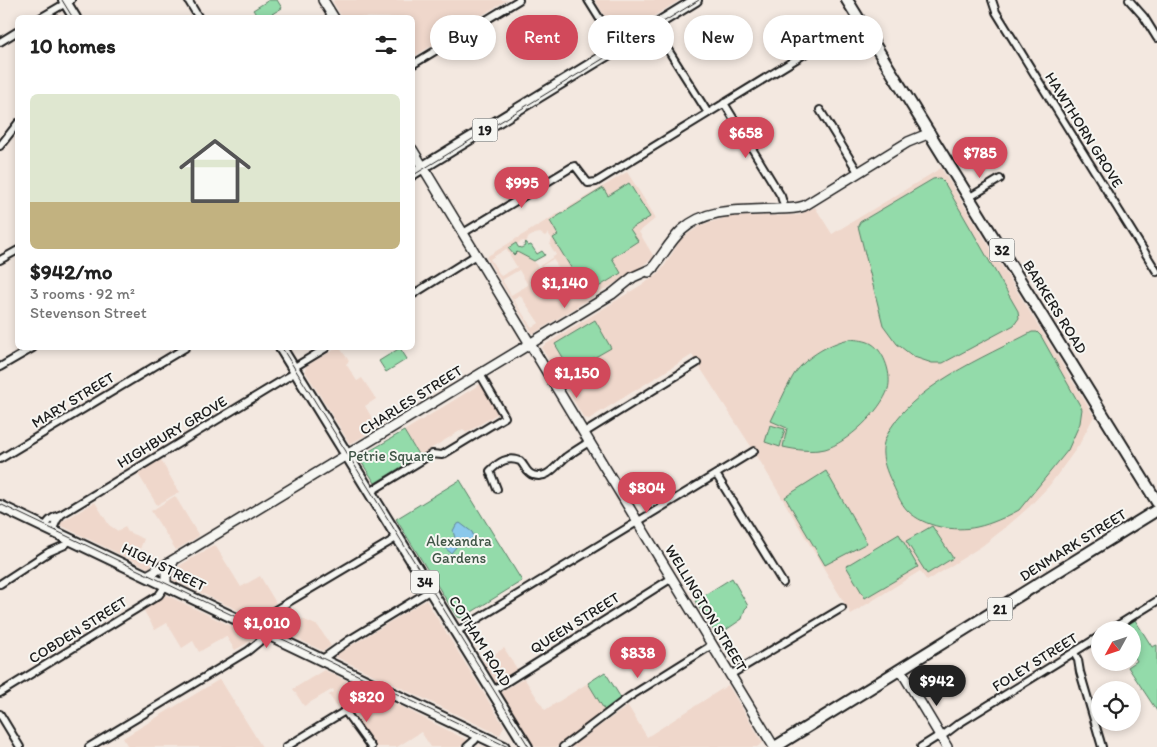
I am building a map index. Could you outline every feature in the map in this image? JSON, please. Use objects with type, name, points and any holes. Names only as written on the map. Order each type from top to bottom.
[{"type":"main road","name":"19","points":[[671,15],[696,0]]},
{"type":"main road","name":"BARKERS ROAD","points":[[848,0],[857,15]]},
{"type":"main road","points":[[67,1],[74,15]]},
{"type":"main road","name":"BARKERS ROAD","points":[[883,57],[1157,502]]},
{"type":"main road","name":"19","points":[[415,172],[598,60]]},
{"type":"main road","name":"COTHAM ROAD","points":[[281,350],[528,747]]},
{"type":"main road","points":[[1133,463],[1157,488]]},
{"type":"main road","name":"HIGH STREET","points":[[0,506],[504,747]]},
{"type":"main road","name":"DENMARK STREET","points":[[774,747],[1157,510]]},
{"type":"street","points":[[188,0],[197,15]]},
{"type":"street","points":[[323,0],[332,15]]},
{"type":"street","points":[[415,63],[519,0]]},
{"type":"street","points":[[588,0],[597,15]]},
{"type":"street","name":"HAWTHORN GROVE","points":[[992,0],[996,12],[1157,272]]},
{"type":"street","points":[[1129,0],[1144,17],[1157,38]]},
{"type":"street","points":[[45,15],[67,1]]},
{"type":"street","points":[[0,42],[15,33]]},
{"type":"street","points":[[674,59],[708,113]]},
{"type":"street","points":[[463,233],[575,166],[587,182],[594,183],[795,60]]},
{"type":"street","points":[[724,104],[782,196],[785,209]]},
{"type":"street","points":[[820,110],[858,172]]},
{"type":"street","name":"CHARLES STREET","points":[[908,142],[918,132],[923,122]]},
{"type":"street","points":[[0,146],[15,127]]},
{"type":"street","name":"CHARLES STREET","points":[[147,576],[612,294],[636,275],[652,268],[676,235],[699,217],[720,212],[785,209],[804,206],[908,142],[930,133]]},
{"type":"street","name":"WELLINGTON STREET","points":[[415,155],[774,747]]},
{"type":"street","points":[[970,198],[1000,179]]},
{"type":"street","points":[[0,260],[15,252]]},
{"type":"street","points":[[415,293],[477,256]]},
{"type":"street","points":[[0,368],[30,350]]},
{"type":"street","name":"MARY STREET","points":[[0,459],[181,350]]},
{"type":"street","name":"HIGHBURY GROVE","points":[[49,529],[48,520],[62,514],[323,350]]},
{"type":"street","points":[[584,433],[697,363]]},
{"type":"street","points":[[370,492],[432,454],[442,455],[506,417],[480,374]]},
{"type":"street","points":[[497,489],[490,471],[497,464],[513,458],[520,460],[527,472],[533,475],[545,475],[577,449],[589,442]]},
{"type":"street","points":[[456,632],[754,451]]},
{"type":"street","points":[[716,474],[783,583]]},
{"type":"street","points":[[89,747],[248,651],[263,644],[265,616],[398,537]]},
{"type":"street","points":[[0,584],[50,552],[65,545],[67,538]]},
{"type":"street","points":[[166,585],[166,572],[177,558]]},
{"type":"street","name":"QUEEN STREET","points":[[492,690],[672,578]]},
{"type":"street","name":"COBDEN STREET","points":[[0,693],[159,595],[166,585]]},
{"type":"street","points":[[322,660],[349,640],[430,590]]},
{"type":"street","points":[[1125,621],[1157,601]]},
{"type":"street","points":[[730,675],[842,608]]},
{"type":"street","name":"FOLEY STREET","points":[[921,747],[1091,642]]},
{"type":"street","points":[[564,747],[629,697],[712,645]]},
{"type":"street","points":[[1072,654],[1078,660],[1102,747]]},
{"type":"street","points":[[899,671],[947,747]]},
{"type":"street","points":[[286,747],[373,694],[379,687]]},
{"type":"street","points":[[342,712],[371,747]]},
{"type":"street","points":[[0,714],[20,747]]},
{"type":"street","points":[[467,747],[475,740],[478,734]]},
{"type":"shaded area","points":[[334,0],[507,0],[482,15],[430,15],[430,47],[415,56],[415,15],[341,15],[333,2]]},
{"type":"shaded area","points":[[595,0],[680,0],[656,15],[604,15]]},
{"type":"shaded area","points":[[941,168],[1094,416],[1079,445],[1049,486],[1005,528],[982,546],[927,581],[920,571],[851,614],[754,451],[692,355],[589,419],[584,418],[542,349],[543,346],[654,277],[663,268],[681,239],[701,225],[728,217],[799,215],[815,207],[832,234]]},
{"type":"shaded area","points":[[627,172],[656,218],[639,232],[654,257],[533,334],[486,257]],"holes":[[[540,233],[545,236],[548,233],[552,239],[550,245],[556,255],[538,267],[534,261],[517,252],[514,255],[508,248],[523,241],[526,242],[529,237]],[[506,249],[517,267],[501,276],[490,259]],[[553,259],[569,285],[552,295],[537,271]],[[519,270],[528,285],[511,295],[502,280]],[[520,295],[539,323],[532,328],[513,299]]]},
{"type":"shaded area","points":[[334,350],[341,350],[349,361],[346,364],[357,381],[362,378],[376,399],[365,406],[378,428],[350,444],[305,371],[306,366]]},
{"type":"shaded area","points":[[482,383],[500,412],[466,433],[463,429],[419,456],[404,431]]},
{"type":"shaded area","points":[[158,455],[179,492],[157,505],[135,469]]},
{"type":"shaded area","points":[[175,496],[199,536],[176,550],[151,511]]},
{"type":"shaded area","points":[[95,502],[109,525],[118,531],[125,527],[128,532],[144,539],[140,549],[157,557],[159,561],[148,568],[60,525],[60,523]]},
{"type":"shaded area","points":[[215,545],[241,587],[260,576],[276,603],[253,617],[173,580],[170,571]]},
{"type":"shaded area","points":[[166,595],[256,638],[235,650],[226,636],[199,652],[193,641],[182,648],[167,623],[155,630],[144,611]]},
{"type":"shaded area","points":[[426,600],[504,726],[500,735],[334,656]]},
{"type":"shaded area","points":[[285,611],[318,626],[331,646],[323,651],[269,625],[268,621]]},
{"type":"shaded area","points":[[504,648],[519,672],[497,685],[483,661]]},
{"type":"shaded area","points":[[324,670],[368,691],[339,710],[329,695],[334,692],[333,689],[304,706],[293,689]]},
{"type":"shaded area","points":[[524,678],[545,710],[588,683],[605,711],[577,734],[557,747],[535,747],[501,692]]},
{"type":"shaded area","points":[[220,679],[262,747],[128,747],[123,738]]},
{"type":"shaded area","points":[[728,685],[763,743],[757,747],[570,747],[628,706],[647,737]]},
{"type":"shaded area","points":[[382,697],[469,741],[460,747],[431,747],[421,732],[397,747],[368,747],[349,720]]},
{"type":"green space","points":[[269,0],[277,0],[282,8],[270,15],[257,15],[253,10]]},
{"type":"green space","points":[[940,178],[1018,311],[1019,318],[1014,325],[943,363],[932,363],[914,357],[897,344],[883,325],[858,226],[860,222],[933,179]]},
{"type":"green space","points":[[629,183],[650,217],[630,229],[638,241],[612,258],[621,273],[587,294],[553,238],[558,235],[550,221],[603,188],[608,196]]},
{"type":"green space","points":[[526,242],[528,246],[531,245],[537,254],[542,251],[545,255],[534,261],[517,252],[514,255],[508,248],[516,243],[521,248],[525,246]]},
{"type":"green space","points":[[595,320],[611,348],[571,371],[555,344]]},
{"type":"green space","points":[[1032,332],[1037,332],[1041,336],[1082,409],[1080,423],[1068,450],[1019,510],[977,527],[959,529],[940,527],[922,521],[905,508],[889,476],[883,454],[886,437],[897,419],[930,388],[971,363]]},
{"type":"green space","points":[[850,339],[870,343],[877,348],[884,358],[889,384],[884,398],[862,425],[834,446],[815,450],[783,447],[787,428],[771,421],[792,378],[809,358],[833,344]]},
{"type":"green space","points":[[397,350],[401,350],[407,359],[386,372],[379,361]]},
{"type":"green space","points":[[770,425],[785,429],[780,447],[765,442]]},
{"type":"green space","name":"Petrie Square","points":[[404,431],[419,456],[375,483],[360,460],[361,456]]},
{"type":"green space","points":[[826,471],[867,543],[825,565],[785,497]]},
{"type":"green space","name":"Alexandra Gardens","points":[[460,480],[522,581],[462,618],[457,617],[396,519]]},
{"type":"green space","points":[[932,526],[953,558],[927,574],[906,541]]},
{"type":"green space","points":[[899,534],[918,567],[865,598],[846,566]]},
{"type":"green space","points":[[732,578],[748,606],[742,619],[717,636],[695,601]]},
{"type":"green space","points":[[1141,630],[1152,647],[1157,645],[1157,711],[1141,687],[1141,681],[1137,681],[1131,671],[1141,671]]},
{"type":"green space","points":[[605,672],[621,698],[605,711],[588,683]]},
{"type":"water","points":[[460,523],[472,532],[474,537],[467,542],[458,541],[451,553],[445,548],[443,543],[447,540],[452,541],[455,538],[453,531],[456,525]]},
{"type":"tram line","points":[[62,0],[71,15]]},
{"type":"tram line","points":[[415,174],[699,0]]},
{"type":"tram line","points":[[283,350],[529,747]]},
{"type":"tram line","points":[[0,504],[508,747]]}]
